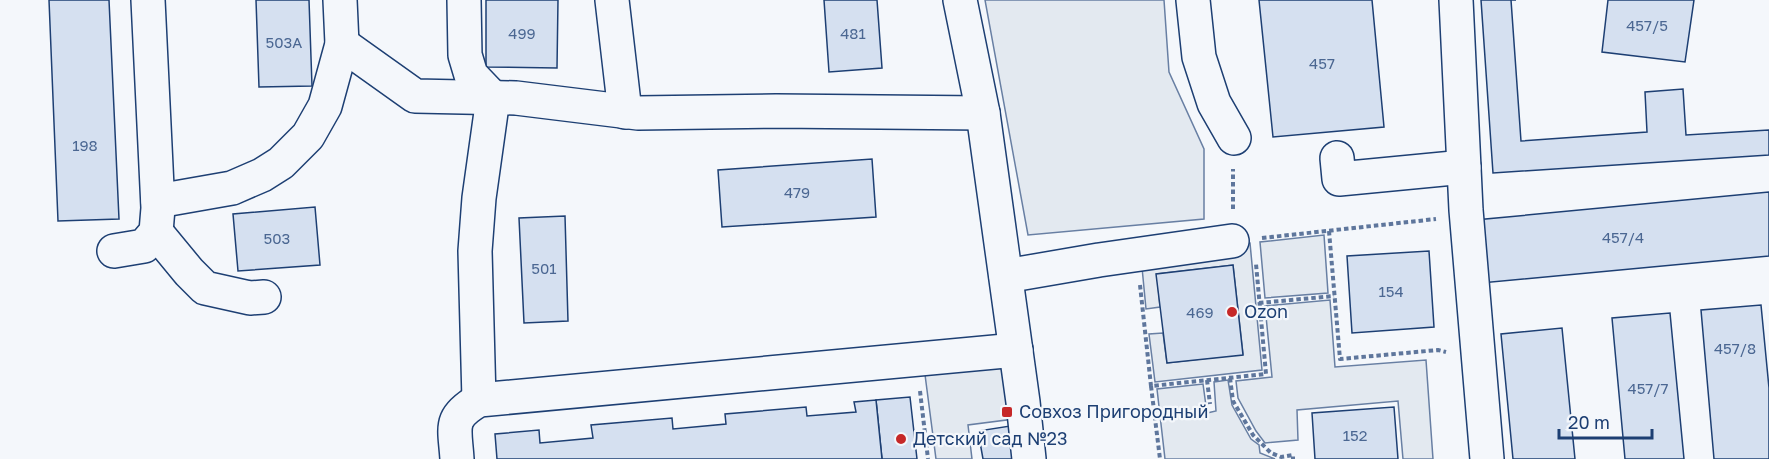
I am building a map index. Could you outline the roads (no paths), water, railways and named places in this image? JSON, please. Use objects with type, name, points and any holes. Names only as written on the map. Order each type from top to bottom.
[{"type":"street","points":[[114,251],[144,246],[157,217],[148,0]]},
{"type":"street","points":[[157,217],[262,175],[281,163],[308,136],[324,106],[342,44],[340,0]]},
{"type":"street","points":[[464,0],[465,55],[471,75],[493,98]]},
{"type":"street","points":[[612,0],[625,112]]},
{"type":"street","points":[[960,0],[983,113],[1029,459]]},
{"type":"street","points":[[1193,0],[1199,57],[1214,103],[1234,138]]},
{"type":"street","points":[[1456,0],[1467,216],[1487,459]]},
{"type":"street","points":[[342,44],[415,96],[516,98],[638,113],[776,111],[983,113]]},
{"type":"street","points":[[479,400],[475,251],[479,198],[493,98]]},
{"type":"street","points":[[1337,158],[1339,178],[1464,166]]},
{"type":"street","points":[[157,217],[189,272],[205,288],[250,298],[264,297]]},
{"type":"street","points":[[1006,276],[1137,254],[1243,240]]},
{"type":"street","points":[[457,459],[455,423],[463,409],[479,400],[1016,350]]},
{"type":"place","name":"Ozon","points":[[1232,312]]},
{"type":"place","name":"Совхоз Пригородный","points":[[1007,412]]},
{"type":"place","name":"Детский сад №23","points":[[901,439]]}]
